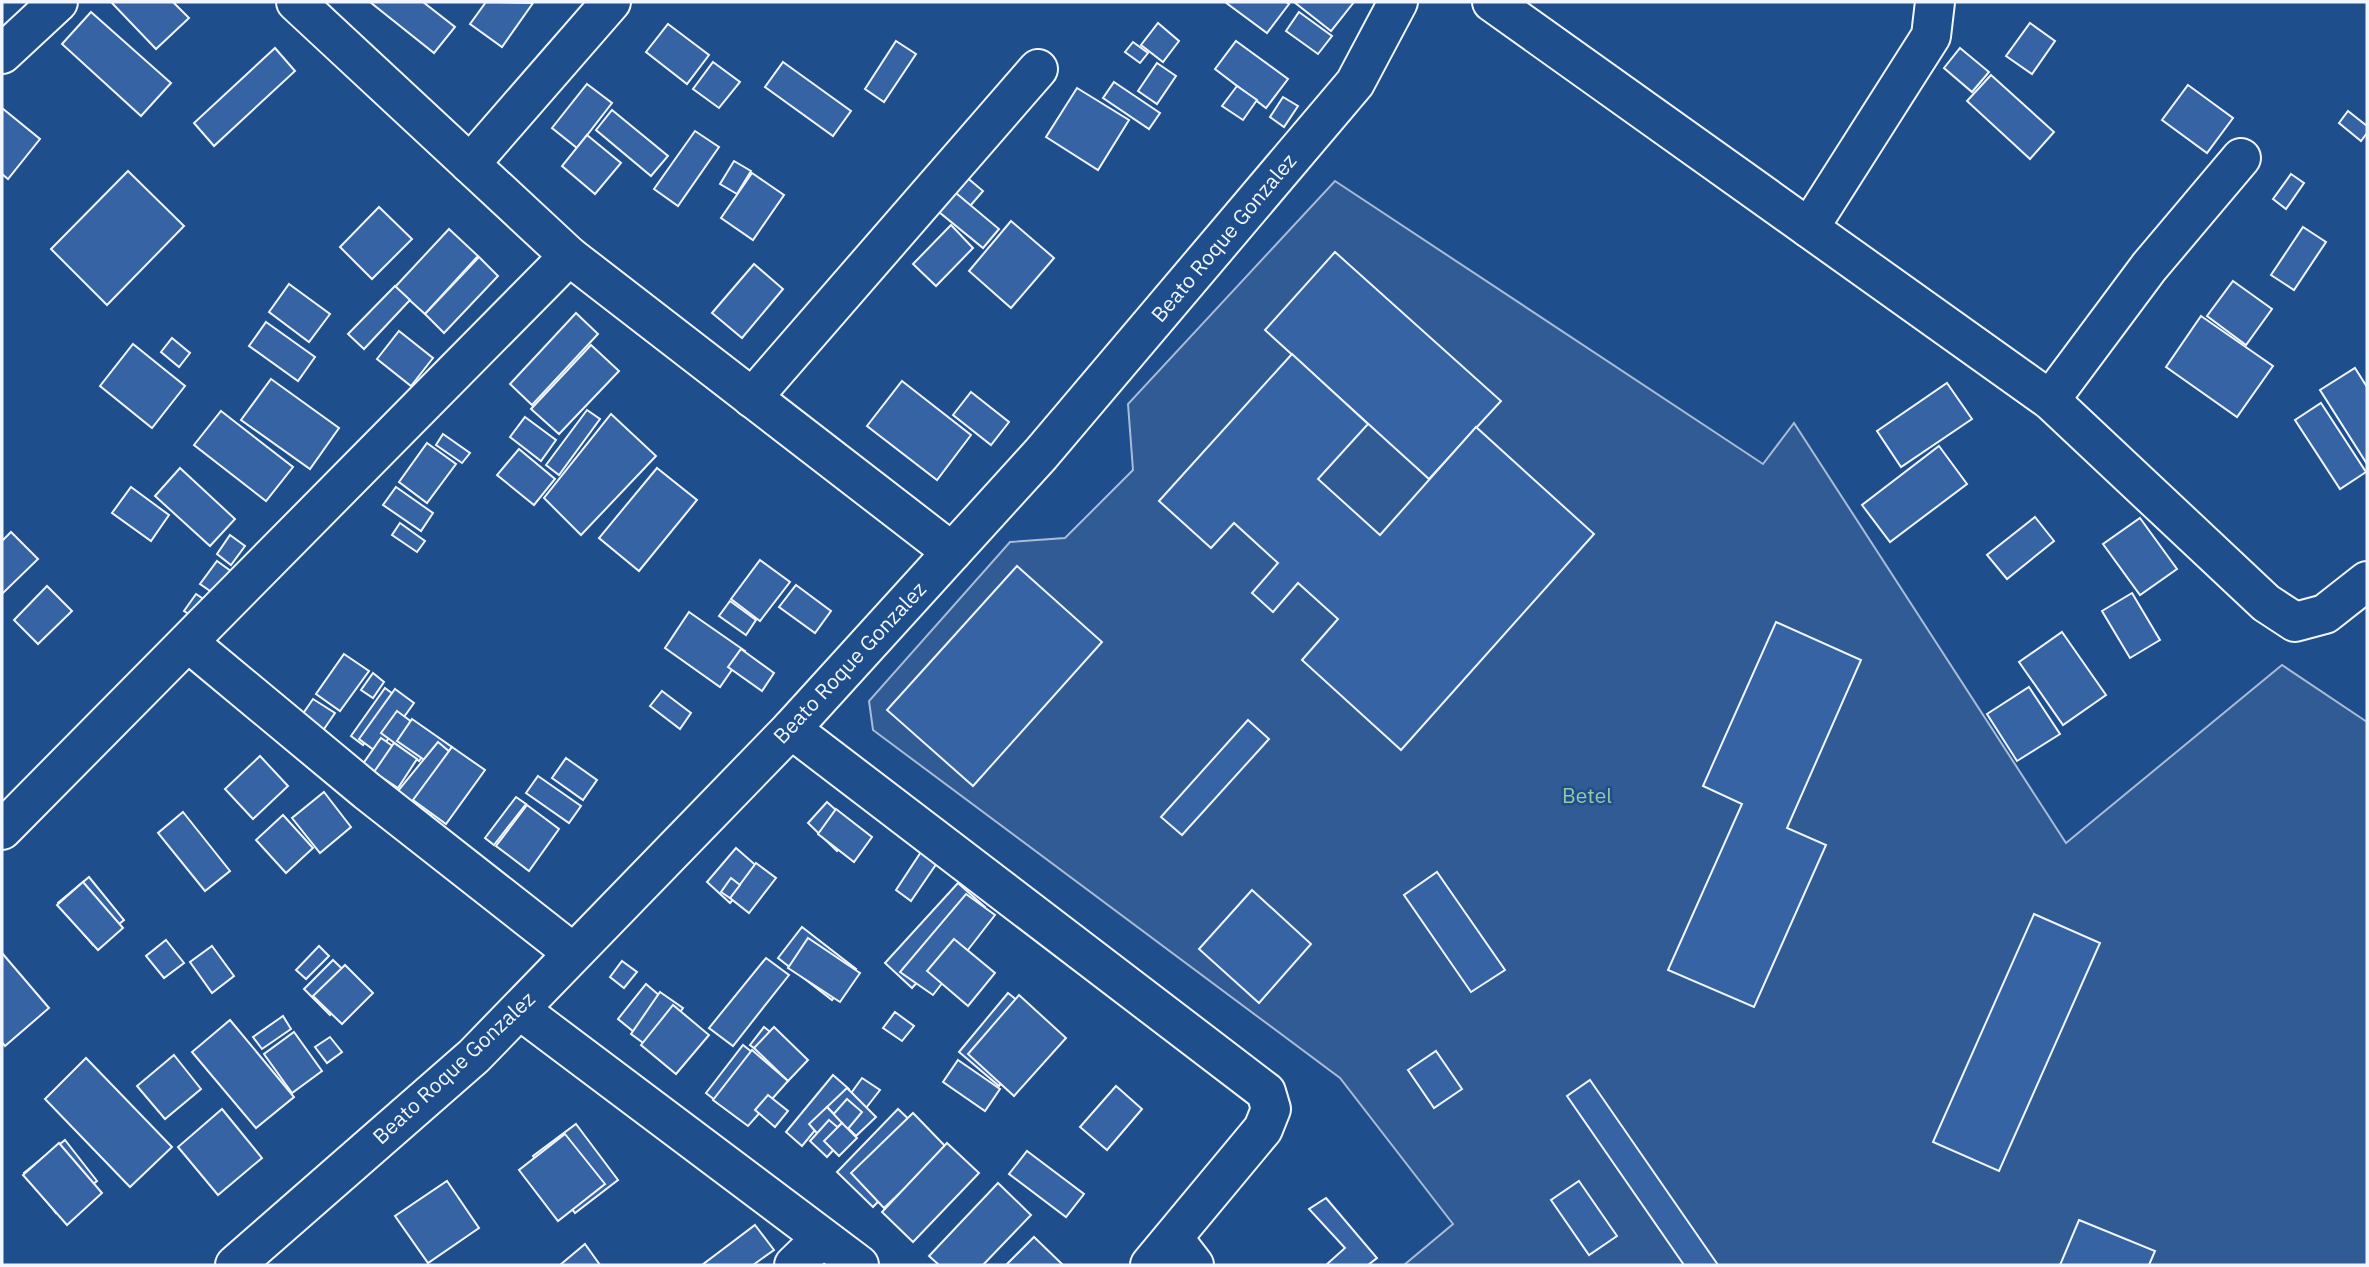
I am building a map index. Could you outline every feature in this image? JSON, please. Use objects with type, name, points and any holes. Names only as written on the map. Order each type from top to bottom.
[{"type":"street","points":[[6,44],[58,2]]},
{"type":"street","points":[[296,2],[569,256],[952,552]]},
{"type":"street","points":[[470,164],[611,2]]},
{"type":"street","name":"Beato Roque Gonzalez","points":[[235,1265],[474,1055],[791,729],[1050,444],[1355,83],[1398,2]]},
{"type":"street","points":[[1492,2],[2050,400],[2266,603],[2295,622],[2325,614],[2367,581]]},
{"type":"street","points":[[1810,228],[1931,36],[1935,2]]},
{"type":"street","points":[[752,398],[1038,69]]},
{"type":"street","points":[[2050,400],[2149,267],[2241,158]]},
{"type":"street","points":[[2,830],[569,256]]},
{"type":"street","points":[[189,643],[367,792],[572,952]]},
{"type":"street","points":[[791,729],[1266,1092],[1271,1109],[1263,1129],[1173,1257]]},
{"type":"street","points":[[520,1010],[859,1265]]},
{"type":"street","points":[[794,1265],[822,1238]]},
{"type":"shaded area","name":"Betel","points":[[1335,181],[1763,464],[1794,423],[2066,843],[2282,665],[2367,722],[2367,1265],[1404,1265],[1453,1224],[1340,1078],[873,730],[869,701],[1010,542],[1065,538],[1133,470],[1128,404]]},
{"type":"building","points":[[111,2],[173,2],[189,18],[156,49]]},
{"type":"building","points":[[370,2],[423,2],[455,27],[434,53]]},
{"type":"building","points":[[486,2],[533,3],[502,47],[470,24]]},
{"type":"building","points":[[1225,2],[1286,2],[1289,4],[1267,33]]},
{"type":"building","points":[[1294,2],[1354,2],[1331,31]]},
{"type":"building","points":[[91,12],[171,83],[141,116],[62,44]]},
{"type":"building","points":[[1299,12],[1332,36],[1318,54],[1286,31]]},
{"type":"building","points":[[1158,23],[1179,41],[1163,62],[1141,45]]},
{"type":"building","points":[[2030,23],[2055,41],[2032,74],[2006,56]]},
{"type":"building","points":[[668,24],[709,55],[687,84],[646,52]]},
{"type":"building","points":[[896,41],[916,54],[884,102],[865,89]]},
{"type":"building","points":[[1236,41],[1288,79],[1266,108],[1215,69]]},
{"type":"building","points":[[1133,42],[1148,53],[1140,63],[1125,52]]},
{"type":"building","points":[[275,48],[295,71],[214,146],[194,123]]},
{"type":"building","points":[[1960,48],[1989,72],[1972,92],[1944,68]]},
{"type":"building","points":[[713,62],[740,82],[719,108],[693,89]]},
{"type":"building","points":[[783,62],[851,111],[833,136],[765,87]]},
{"type":"building","points":[[1157,63],[1176,76],[1157,104],[1138,91]]},
{"type":"building","points":[[1991,75],[2054,132],[2030,159],[1967,101]]},
{"type":"building","points":[[1114,82],[1160,113],[1149,129],[1103,98]]},
{"type":"building","points":[[587,84],[612,103],[577,148],[552,128]]},
{"type":"building","points":[[2188,85],[2233,118],[2207,153],[2162,120]]},
{"type":"building","points":[[1237,86],[1257,100],[1243,120],[1222,106]]},
{"type":"building","points":[[1077,88],[1129,120],[1098,170],[1046,137]]},
{"type":"building","points":[[1283,97],[1298,106],[1284,127],[1270,117]]},
{"type":"building","points":[[2,108],[40,139],[8,179],[2,174]]},
{"type":"building","points":[[612,110],[668,156],[651,176],[596,130]]},
{"type":"building","points":[[2348,111],[2367,126],[2367,133],[2361,141],[2339,123]]},
{"type":"building","points":[[695,131],[719,147],[678,206],[654,189]]},
{"type":"building","points":[[587,135],[621,163],[595,194],[562,166]]},
{"type":"building","points":[[734,161],[751,171],[737,194],[720,184]]},
{"type":"building","points":[[128,171],[184,226],[107,305],[51,249]]},
{"type":"building","points":[[752,173],[784,195],[753,240],[721,218]]},
{"type":"building","points":[[2291,174],[2304,183],[2286,209],[2273,199]]},
{"type":"building","points":[[964,175],[983,191],[970,206],[951,190]]},
{"type":"building","points":[[944,183],[999,229],[983,248],[928,203]]},
{"type":"building","points":[[379,207],[412,239],[372,279],[340,247]]},
{"type":"building","points":[[1011,221],[1054,258],[1011,308],[969,271]]},
{"type":"building","points":[[951,225],[973,248],[936,286],[913,264]]},
{"type":"building","points":[[2303,227],[2326,242],[2294,290],[2271,275]]},
{"type":"building","points":[[449,229],[478,256],[425,314],[395,287]]},
{"type":"building","points":[[1335,252],[1501,401],[1429,479],[1265,330]]},
{"type":"building","points":[[479,257],[498,276],[444,333],[425,314]]},
{"type":"building","points":[[754,264],[783,289],[742,338],[712,313]]},
{"type":"building","points":[[2233,281],[2272,309],[2246,345],[2207,316]]},
{"type":"building","points":[[289,284],[330,314],[309,342],[269,312]]},
{"type":"building","points":[[395,286],[410,300],[364,349],[348,334]]},
{"type":"building","points":[[576,313],[598,334],[532,405],[510,384]]},
{"type":"building","points":[[2201,316],[2273,366],[2237,417],[2166,367]]},
{"type":"building","points":[[266,322],[315,357],[298,381],[249,346]]},
{"type":"building","points":[[399,331],[433,358],[411,386],[377,359]]},
{"type":"building","points":[[172,338],[190,353],[179,367],[161,352]]},
{"type":"building","points":[[133,344],[185,386],[152,428],[100,386]]},
{"type":"building","points":[[591,345],[619,371],[559,434],[531,409]]},
{"type":"building","points":[[1292,354],[1368,424],[1318,479],[1380,535],[1476,427],[1594,534],[1401,750],[1302,660],[1338,619],[1298,583],[1273,612],[1252,593],[1278,563],[1234,523],[1211,548],[1159,501]]},
{"type":"building","points":[[2355,368],[2367,387],[2367,464],[2320,390]]},
{"type":"building","points":[[271,379],[339,428],[310,469],[241,420]]},
{"type":"building","points":[[902,381],[971,435],[937,480],[867,426]]},
{"type":"building","points":[[1947,383],[1972,419],[1901,467],[1877,431]]},
{"type":"building","points":[[971,392],[1009,422],[991,445],[953,415]]},
{"type":"building","points":[[2321,403],[2366,472],[2340,489],[2295,420]]},
{"type":"building","points":[[587,410],[600,419],[559,475],[546,465]]},
{"type":"building","points":[[221,411],[293,467],[266,501],[194,445]]},
{"type":"building","points":[[611,414],[656,456],[581,535],[544,498]]},
{"type":"building","points":[[525,417],[556,440],[541,461],[510,437]]},
{"type":"building","points":[[443,434],[470,453],[462,463],[436,445]]},
{"type":"building","points":[[427,443],[456,464],[427,503],[399,482]]},
{"type":"building","points":[[1939,446],[1967,484],[1890,542],[1862,505]]},
{"type":"building","points":[[519,449],[555,479],[534,505],[497,475]]},
{"type":"building","points":[[180,468],[235,519],[210,546],[155,496]]},
{"type":"building","points":[[657,468],[697,500],[639,571],[599,538]]},
{"type":"building","points":[[131,487],[169,515],[151,541],[112,513]]},
{"type":"building","points":[[396,487],[433,513],[421,531],[383,505]]},
{"type":"building","points":[[2035,517],[2054,541],[2007,579],[1987,555]]},
{"type":"building","points":[[2140,518],[2177,569],[2140,595],[2103,544]]},
{"type":"building","points":[[400,523],[425,541],[417,552],[392,535]]},
{"type":"building","points":[[11,532],[38,559],[2,594],[2,541]]},
{"type":"building","points":[[230,535],[245,546],[231,565],[217,554]]},
{"type":"building","points":[[760,560],[790,582],[760,621],[731,599]]},
{"type":"building","points":[[217,561],[235,574],[219,597],[200,584]]},
{"type":"building","points":[[1017,566],[1102,642],[973,786],[887,710]]},
{"type":"building","points":[[796,585],[831,611],[815,633],[779,607]]},
{"type":"building","points":[[47,586],[72,611],[38,644],[14,620]]},
{"type":"building","points":[[2132,593],[2160,640],[2130,658],[2102,611]]},
{"type":"building","points":[[196,594],[205,600],[193,617],[184,611]]},
{"type":"building","points":[[730,601],[756,620],[746,635],[719,616]]},
{"type":"building","points":[[689,612],[745,651],[720,687],[665,648]]},
{"type":"building","points":[[1776,622],[1861,660],[1787,828],[1826,845],[1754,1007],[1668,970],[1742,804],[1703,786]]},
{"type":"building","points":[[2062,632],[2106,695],[2063,725],[2019,662]]},
{"type":"building","points":[[741,649],[774,673],[762,691],[728,667]]},
{"type":"building","points":[[344,654],[369,671],[340,711],[316,694]]},
{"type":"building","points":[[373,673],[384,682],[373,698],[361,690]]},
{"type":"building","points":[[2029,687],[2060,734],[2017,761],[1987,714]]},
{"type":"building","points":[[385,688],[397,697],[363,745],[351,736]]},
{"type":"building","points":[[395,689],[414,703],[378,753],[359,739]]},
{"type":"building","points":[[662,691],[691,713],[680,729],[650,706]]},
{"type":"building","points":[[313,699],[335,713],[322,732],[300,718]]},
{"type":"building","points":[[397,711],[435,739],[419,761],[381,733]]},
{"type":"building","points":[[412,719],[452,747],[436,768],[397,741]]},
{"type":"building","points":[[1248,720],[1269,739],[1182,835],[1161,817]]},
{"type":"building","points":[[381,738],[403,753],[383,783],[360,768]]},
{"type":"building","points":[[438,742],[469,768],[425,823],[393,797]]},
{"type":"building","points":[[394,743],[417,759],[398,788],[374,772]]},
{"type":"building","points":[[452,747],[485,770],[446,824],[413,800]]},
{"type":"building","points":[[260,756],[288,786],[253,819],[225,789]]},
{"type":"building","points":[[566,758],[597,780],[583,800],[552,778]]},
{"type":"building","points":[[538,776],[581,806],[569,823],[526,793]]},
{"type":"building","points":[[324,792],[351,827],[320,853],[292,818]]},
{"type":"building","points":[[516,797],[526,804],[494,845],[485,838]]},
{"type":"building","points":[[827,802],[857,829],[837,851],[808,823]]},
{"type":"building","points":[[527,805],[559,829],[529,871],[496,846]]},
{"type":"building","points":[[836,809],[872,837],[854,862],[818,834]]},
{"type":"building","points":[[183,812],[230,871],[205,891],[158,833]]},
{"type":"building","points":[[283,815],[313,848],[286,873],[256,840]]},
{"type":"building","points":[[736,848],[760,869],[730,903],[707,882]]},
{"type":"building","points":[[921,852],[937,863],[911,901],[896,890]]},
{"type":"building","points":[[756,863],[776,878],[749,913],[730,898]]},
{"type":"building","points":[[1437,872],[1505,970],[1471,992],[1404,895]]},
{"type":"building","points":[[89,877],[124,920],[93,945],[58,903]]},
{"type":"building","points":[[731,878],[740,885],[730,898],[721,892]]},
{"type":"building","points":[[83,882],[123,928],[98,950],[57,905]]},
{"type":"building","points":[[958,883],[985,907],[912,988],[885,963]]},
{"type":"building","points":[[1252,890],[1311,944],[1259,1003],[1199,949]]},
{"type":"building","points":[[966,894],[995,915],[933,995],[900,972]]},
{"type":"building","points":[[2034,914],[2100,943],[1999,1171],[1933,1142]]},
{"type":"building","points":[[802,927],[856,969],[832,1000],[778,958]]},
{"type":"building","points":[[808,938],[860,973],[840,1002],[788,968]]},
{"type":"building","points":[[954,939],[995,973],[968,1006],[927,971]]},
{"type":"building","points":[[166,940],[184,963],[164,978],[146,956]]},
{"type":"building","points":[[212,946],[234,976],[212,993],[190,962]]},
{"type":"building","points":[[319,946],[329,956],[306,979],[296,970]]},
{"type":"building","points":[[2,953],[49,1008],[5,1046],[2,1042]]},
{"type":"building","points":[[766,958],[789,975],[733,1046],[709,1028]]},
{"type":"building","points":[[333,960],[359,985],[330,1015],[304,989]]},
{"type":"building","points":[[622,961],[637,972],[624,988],[610,977]]},
{"type":"building","points":[[345,965],[373,993],[342,1024],[313,996]]},
{"type":"building","points":[[646,984],[667,1002],[639,1036],[618,1019]]},
{"type":"building","points":[[660,992],[683,1008],[653,1050],[631,1034]]},
{"type":"building","points":[[1008,993],[1049,1026],[999,1086],[959,1052]]},
{"type":"building","points":[[1019,995],[1066,1038],[1014,1096],[968,1054]]},
{"type":"building","points":[[673,1005],[709,1035],[676,1074],[641,1045]]},
{"type":"building","points":[[895,1012],[914,1026],[902,1041],[883,1028]]},
{"type":"building","points":[[283,1016],[291,1029],[262,1049],[253,1037]]},
{"type":"building","points":[[230,1020],[294,1097],[256,1128],[192,1052]]},
{"type":"building","points":[[764,1027],[797,1053],[783,1071],[750,1045]]},
{"type":"building","points":[[774,1027],[808,1060],[788,1081],[754,1048]]},
{"type":"building","points":[[294,1032],[322,1071],[292,1093],[264,1054]]},
{"type":"building","points":[[330,1037],[342,1052],[327,1063],[315,1047]]},
{"type":"building","points":[[743,1045],[776,1071],[739,1119],[706,1093]]},
{"type":"building","points":[[752,1050],[788,1081],[748,1126],[713,1100]]},
{"type":"building","points":[[1436,1051],[1462,1089],[1434,1108],[1408,1070]]},
{"type":"building","points":[[174,1055],[201,1089],[165,1119],[137,1086]]},
{"type":"building","points":[[86,1058],[172,1147],[130,1187],[45,1099]]},
{"type":"building","points":[[958,1060],[1000,1089],[985,1111],[943,1082]]},
{"type":"building","points":[[833,1075],[849,1089],[802,1146],[786,1132]]},
{"type":"building","points":[[862,1078],[880,1090],[866,1108],[849,1096]]},
{"type":"building","points":[[1590,1080],[1718,1265],[1684,1265],[1567,1096]]},
{"type":"building","points":[[1116,1086],[1142,1109],[1107,1150],[1080,1127]]},
{"type":"building","points":[[847,1088],[876,1117],[856,1136],[827,1107]]},
{"type":"building","points":[[768,1095],[788,1111],[775,1127],[755,1110]]},
{"type":"building","points":[[847,1099],[862,1112],[847,1130],[831,1117]]},
{"type":"building","points":[[827,1107],[842,1123],[823,1140],[809,1124]]},
{"type":"building","points":[[222,1109],[262,1158],[218,1195],[178,1147]]},
{"type":"building","points":[[898,1109],[934,1143],[873,1207],[837,1172]]},
{"type":"building","points":[[913,1113],[947,1148],[884,1208],[851,1173]]},
{"type":"building","points":[[829,1120],[847,1135],[827,1157],[810,1141]]},
{"type":"building","points":[[842,1123],[857,1138],[839,1156],[824,1141]]},
{"type":"building","points":[[576,1124],[618,1180],[575,1213],[533,1156]]},
{"type":"building","points":[[565,1134],[605,1184],[558,1221],[519,1170]]},
{"type":"building","points":[[65,1140],[97,1181],[56,1213],[24,1173]]},
{"type":"building","points":[[59,1143],[102,1193],[67,1225],[23,1175]]},
{"type":"building","points":[[947,1143],[979,1173],[913,1242],[882,1212]]},
{"type":"building","points":[[1027,1151],[1084,1194],[1066,1217],[1009,1174]]},
{"type":"building","points":[[447,1181],[479,1228],[428,1263],[395,1216]]},
{"type":"building","points":[[1579,1181],[1617,1236],[1589,1255],[1551,1200]]},
{"type":"building","points":[[998,1183],[1031,1215],[983,1265],[939,1265],[929,1256]]},
{"type":"building","points":[[1326,1198],[1377,1258],[1368,1265],[1326,1265],[1345,1248],[1309,1209]]},
{"type":"building","points":[[2079,1220],[2155,1251],[2149,1265],[2060,1265]]},
{"type":"building","points":[[755,1225],[774,1250],[753,1265],[702,1265]]},
{"type":"building","points":[[1034,1237],[1063,1265],[1006,1265]]},
{"type":"building","points":[[585,1244],[600,1265],[560,1265]]}]
